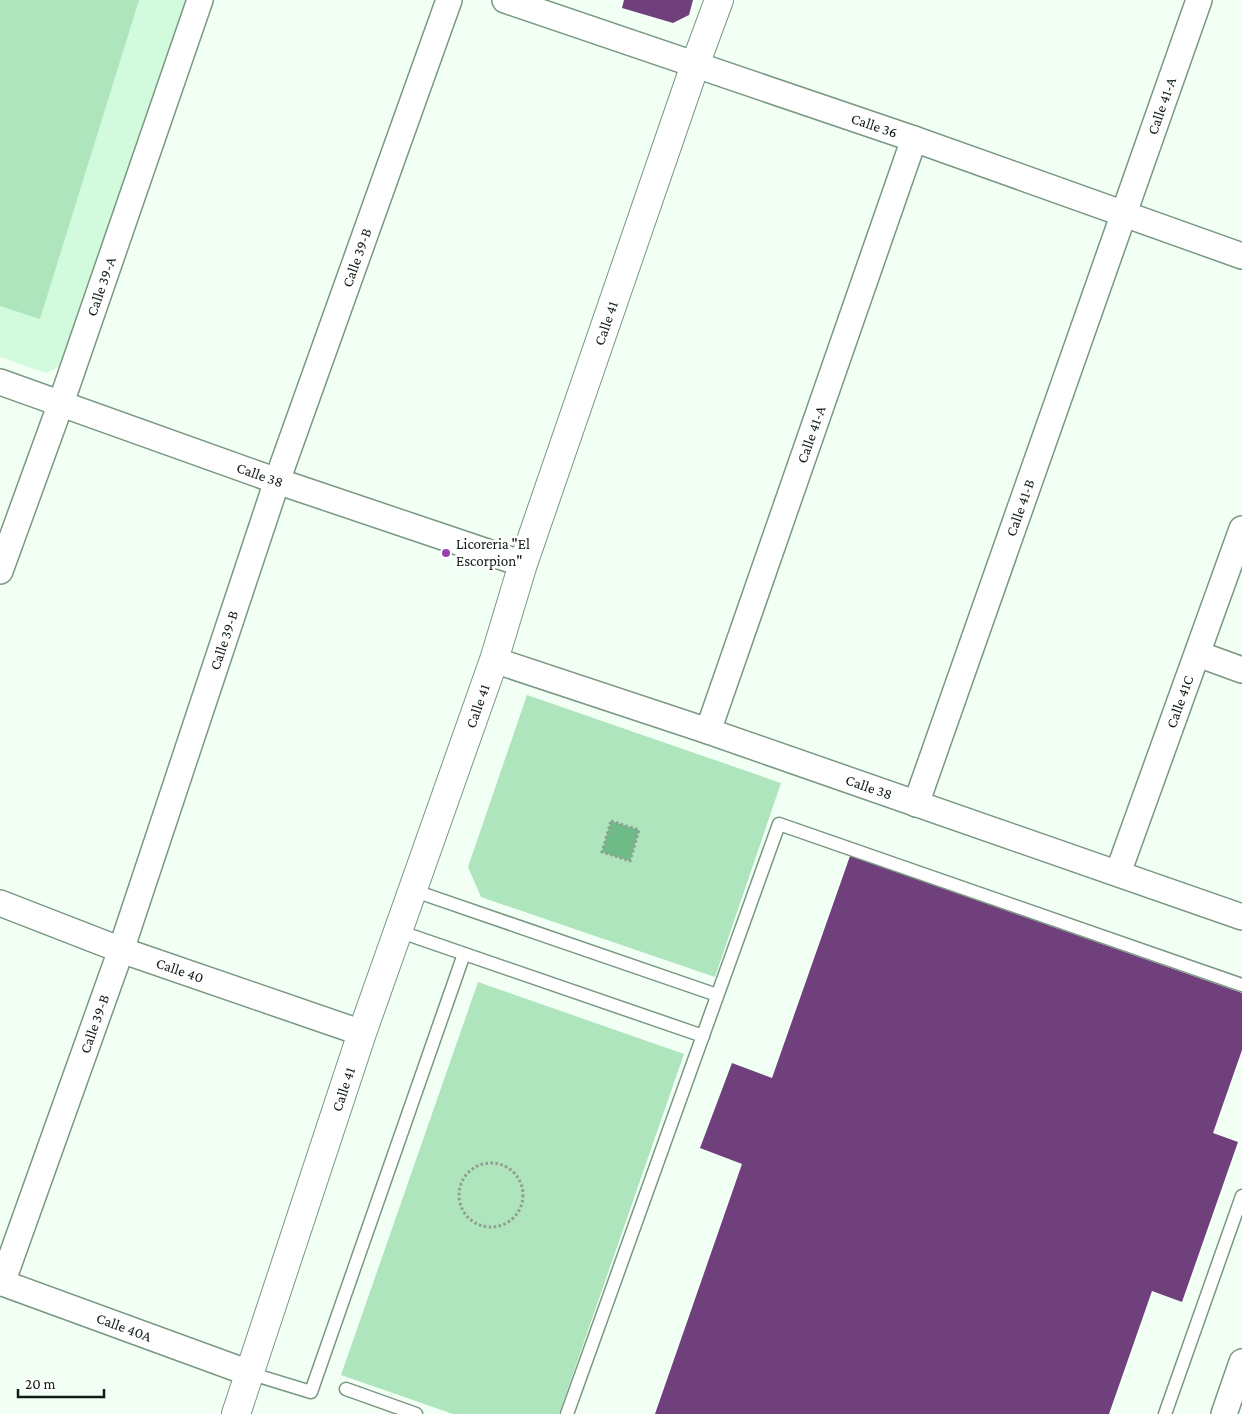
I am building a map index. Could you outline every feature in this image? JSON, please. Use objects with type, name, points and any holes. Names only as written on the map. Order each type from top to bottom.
[{"type":"street","name":"Calle 39-A","points":[[0,571],[61,403],[200,0]]},
{"type":"street","name":"Calle 39-B","points":[[1,1282],[121,950],[277,481],[449,0]]},
{"type":"street","name":"Calle 36","points":[[505,0],[914,139],[1242,256]]},
{"type":"street","name":"Calle 41","points":[[236,1414],[362,1033],[494,660],[523,564],[719,0]]},
{"type":"street","name":"Calle 41-A","points":[[1123,213],[1199,0]]},
{"type":"street","name":"Calle 41-A","points":[[708,731],[914,139]]},
{"type":"street","name":"Calle 41-B","points":[[916,804],[1123,213]]},
{"type":"street","name":"Calle 38","points":[[0,382],[277,481],[523,564]]},
{"type":"street","name":"Calle 41C","points":[[1118,872],[1242,529]]},
{"type":"street","points":[[1198,654],[1242,670]]},
{"type":"street","name":"Calle 38","points":[[494,660],[708,731],[1118,872],[1242,917]]},
{"type":"street","name":"Calle 40","points":[[0,903],[121,950],[362,1033]]},
{"type":"street","name":"Calle 40A","points":[[1,1282],[249,1374]]},
{"type":"street","points":[[1224,1414],[1242,1362]]},
{"type":"lane","points":[[567,1414],[779,824],[1242,984]]},
{"type":"lane","points":[[412,890],[717,995]]},
{"type":"lane","points":[[398,930],[702,1036]]},
{"type":"lane","points":[[249,1374],[311,1392],[464,954]]},
{"type":"lane","points":[[1165,1414],[1242,1196]]},
{"type":"lane","points":[[346,1389],[416,1414]]},
{"type":"path","points":[[612,820],[639,830],[630,860],[602,852],[612,820]]},
{"type":"path","points":[[495,1163],[505,1165],[514,1172],[522,1185],[523,1201],[520,1211],[513,1219],[504,1225],[493,1228],[482,1226],[469,1218],[460,1204],[459,1194],[461,1183],[466,1174],[479,1165],[495,1163]]},
{"type":"shaded area","points":[[0,0],[190,0],[64,364],[46,373],[0,357]]},
{"type":"shaded area","points":[[0,0],[139,0],[40,319],[0,306]]},
{"type":"shaded area","points":[[527,695],[781,783],[715,977],[481,897],[468,867]]},
{"type":"shaded area","points":[[611,821],[639,830],[630,861],[602,852]]},
{"type":"shaded area","points":[[478,982],[684,1054],[559,1414],[453,1414],[341,1375]]},
{"type":"building","points":[[624,0],[693,0],[689,15],[673,23],[622,8]]},
{"type":"building","points":[[850,856],[1242,993],[1242,1050],[1213,1133],[1238,1142],[1182,1302],[1152,1291],[1109,1414],[655,1414],[742,1164],[700,1148],[732,1063],[772,1078]]},
{"type":"place","name":"Licoreria \"El Escorpion\"","points":[[446,553]]}]
